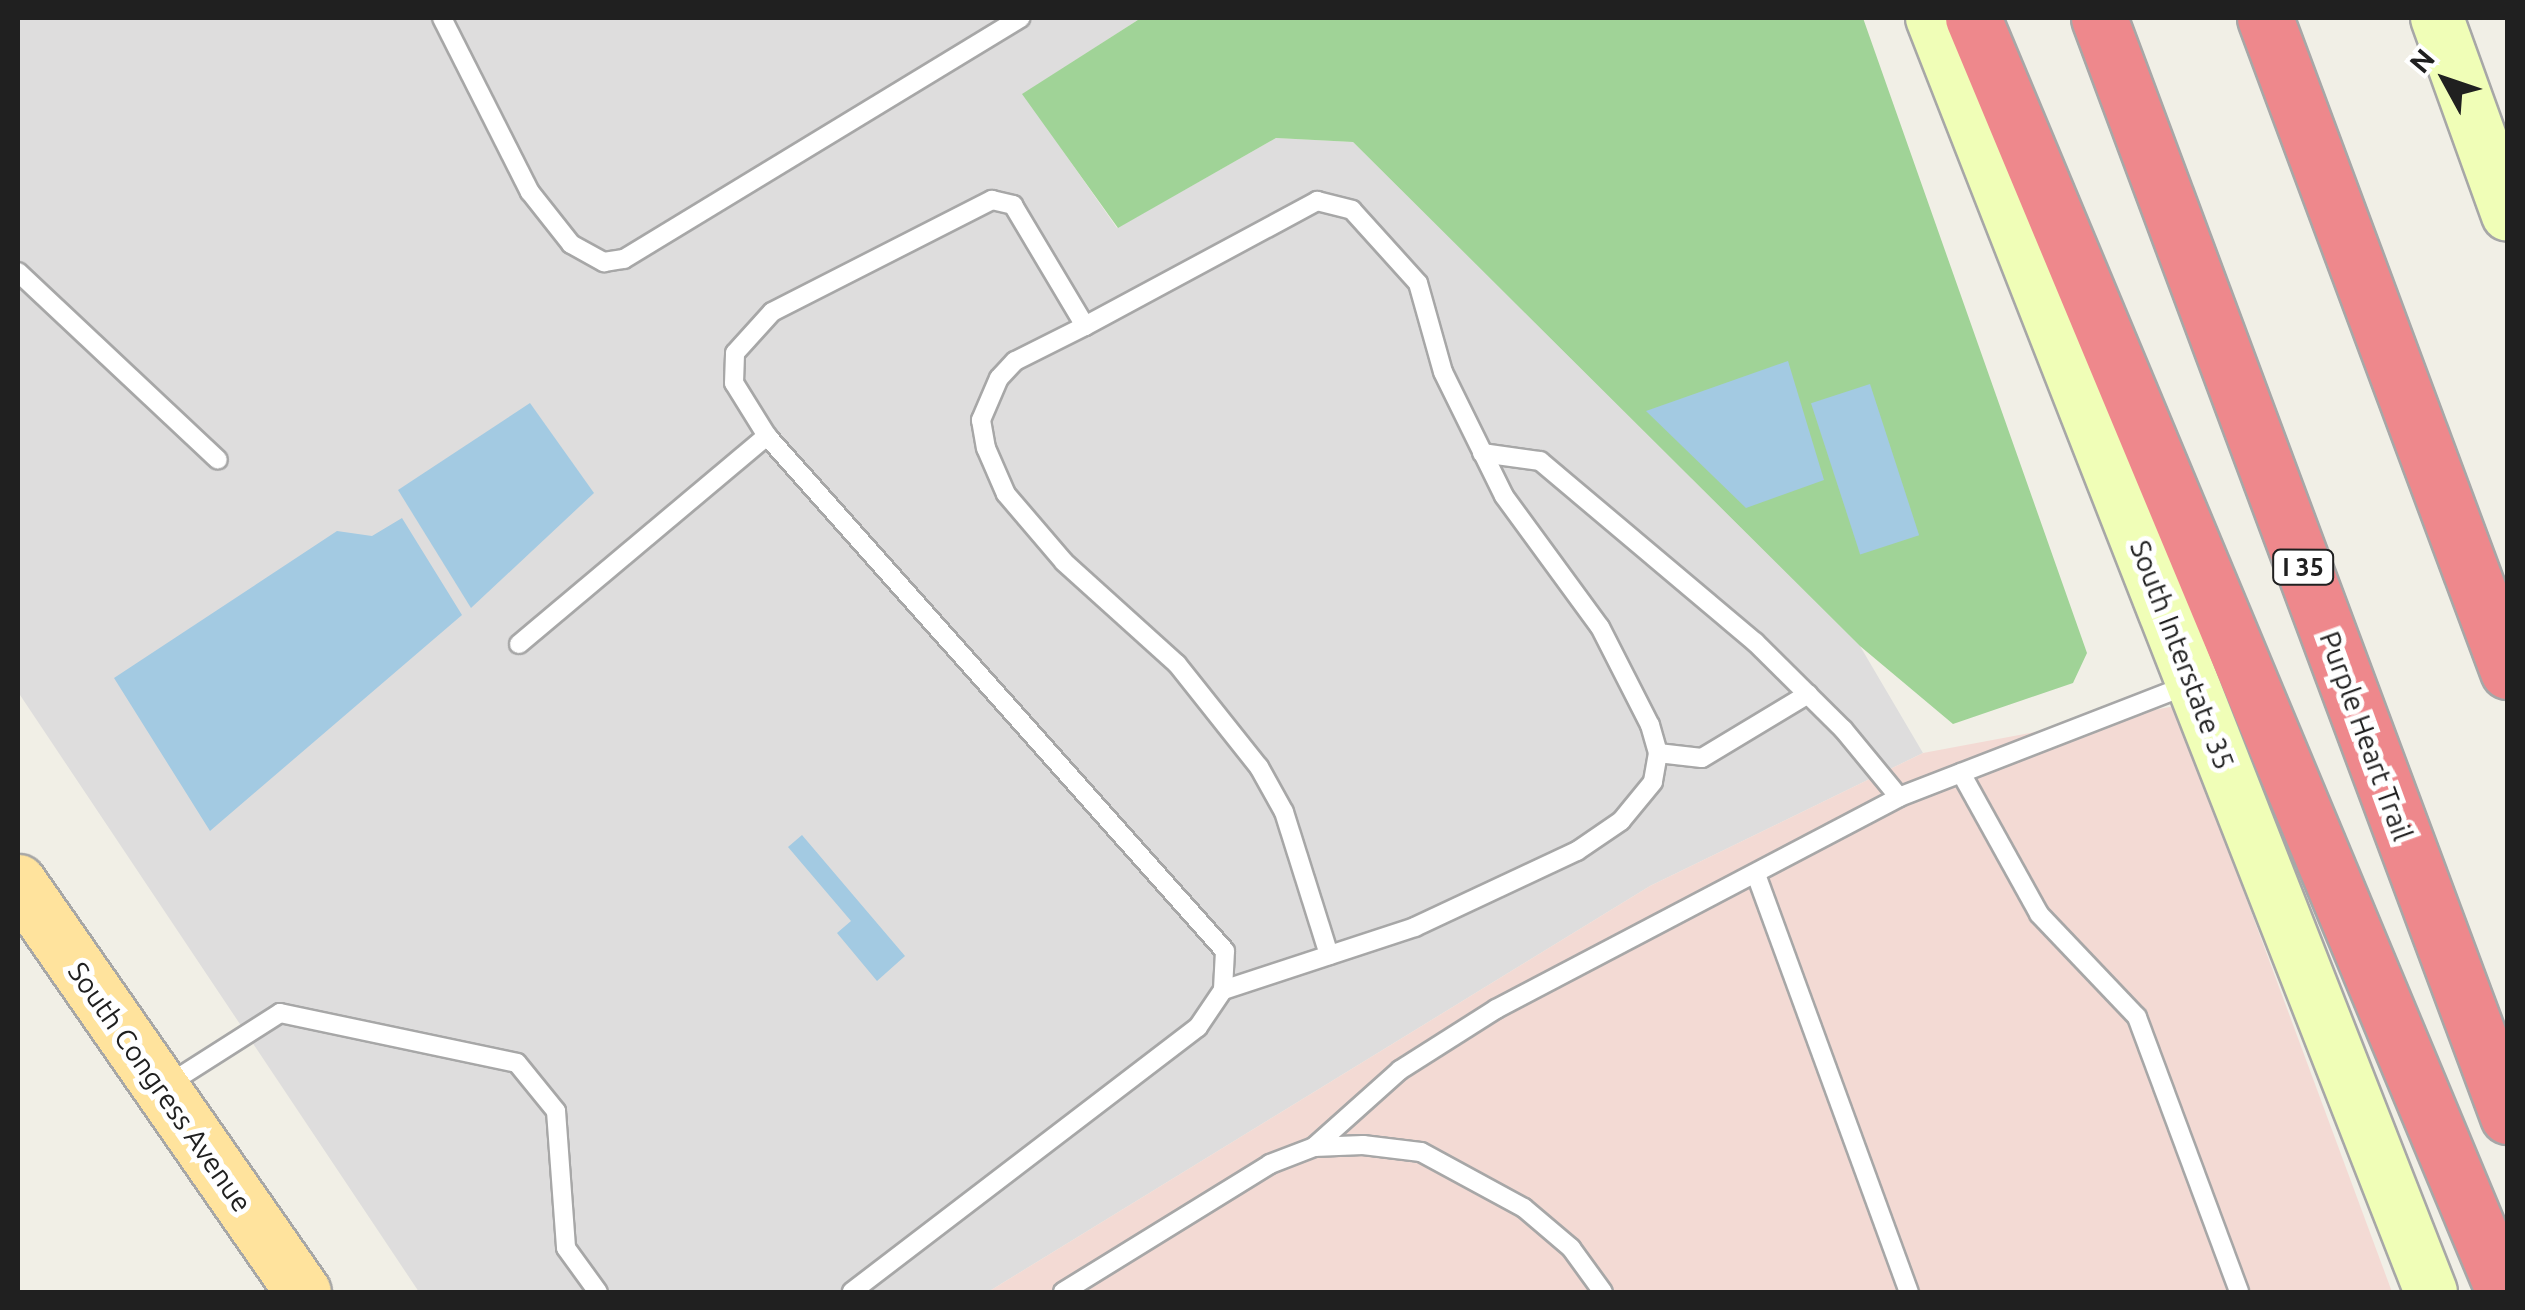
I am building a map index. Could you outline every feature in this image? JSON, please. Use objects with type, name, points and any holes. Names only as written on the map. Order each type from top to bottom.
[{"type":"highway","points":[[1973,18],[2504,1292]]},
{"type":"highway","name":"Purple Heart Trail","points":[[2099,18],[2508,1116]]},
{"type":"highway","points":[[2266,18],[2508,670]]},
{"type":"main road","name":"South Interstate 35","points":[[1932,18],[2430,1292]]},
{"type":"main road","points":[[2438,18],[2508,216]]},
{"type":"main road","name":"South Congress Avenue","points":[[18,882],[303,1292]]},
{"type":"lane","points":[[442,18],[530,192],[572,244],[604,262],[624,258],[1021,18]]},
{"type":"lane","points":[[852,1292],[1198,1027],[1222,990],[1225,950],[766,436],[734,384],[735,354],[772,312],[992,200],[1014,205],[1085,326]]},
{"type":"lane","points":[[1222,990],[1329,955],[1414,927],[1577,851],[1621,821],[1654,782],[1658,754],[1600,627],[1504,496],[1482,453],[1443,372],[1418,282],[1364,219],[1333,201],[1299,207],[1085,326],[1015,360],[999,378],[981,420],[986,448],[1006,494],[1041,535],[1177,664],[1259,767],[1284,812],[1329,955]]},
{"type":"lane","points":[[18,272],[218,460]]},
{"type":"lane","points":[[520,644],[766,436]]},
{"type":"lane","points":[[1482,453],[1540,461],[1808,694],[1899,797]]},
{"type":"lane","points":[[1063,1292],[1270,1164],[1314,1147],[1400,1070],[1496,1009],[1757,877],[1899,797],[2193,683]]},
{"type":"lane","points":[[1658,754],[1702,758],[1808,694]]},
{"type":"lane","points":[[1961,774],[2038,914],[2137,1017],[2239,1292]]},
{"type":"lane","points":[[1757,877],[1909,1292]]},
{"type":"lane","points":[[161,1089],[280,1013],[517,1063],[556,1111],[566,1248],[598,1292]]},
{"type":"lane","points":[[1314,1147],[1421,1152],[1469,1174],[1571,1248],[1604,1292]]},
{"type":"shaded area","points":[[18,18],[1141,18],[1023,94],[1117,228],[1276,138],[1353,142],[1860,646],[1923,753],[1650,886],[988,1292],[419,1292],[18,692]]},
{"type":"shaded area","points":[[2175,706],[2392,1292],[988,1292],[1650,886],[1923,753]]},
{"type":"green space","points":[[1141,18],[1863,18],[2087,653],[2073,683],[1953,724],[1860,646],[1353,142],[1276,138],[1118,228],[1022,94]]},
{"type":"water","points":[[1788,361],[1824,480],[1746,508],[1646,411]]},
{"type":"water","points":[[1870,384],[1919,535],[1860,554],[1811,403]]},
{"type":"water","points":[[530,403],[594,493],[471,608],[398,490]]},
{"type":"water","points":[[402,518],[462,615],[210,831],[114,678],[337,531],[372,536]]},
{"type":"water","points":[[802,835],[905,956],[877,981],[837,933],[851,921],[788,847]]}]
